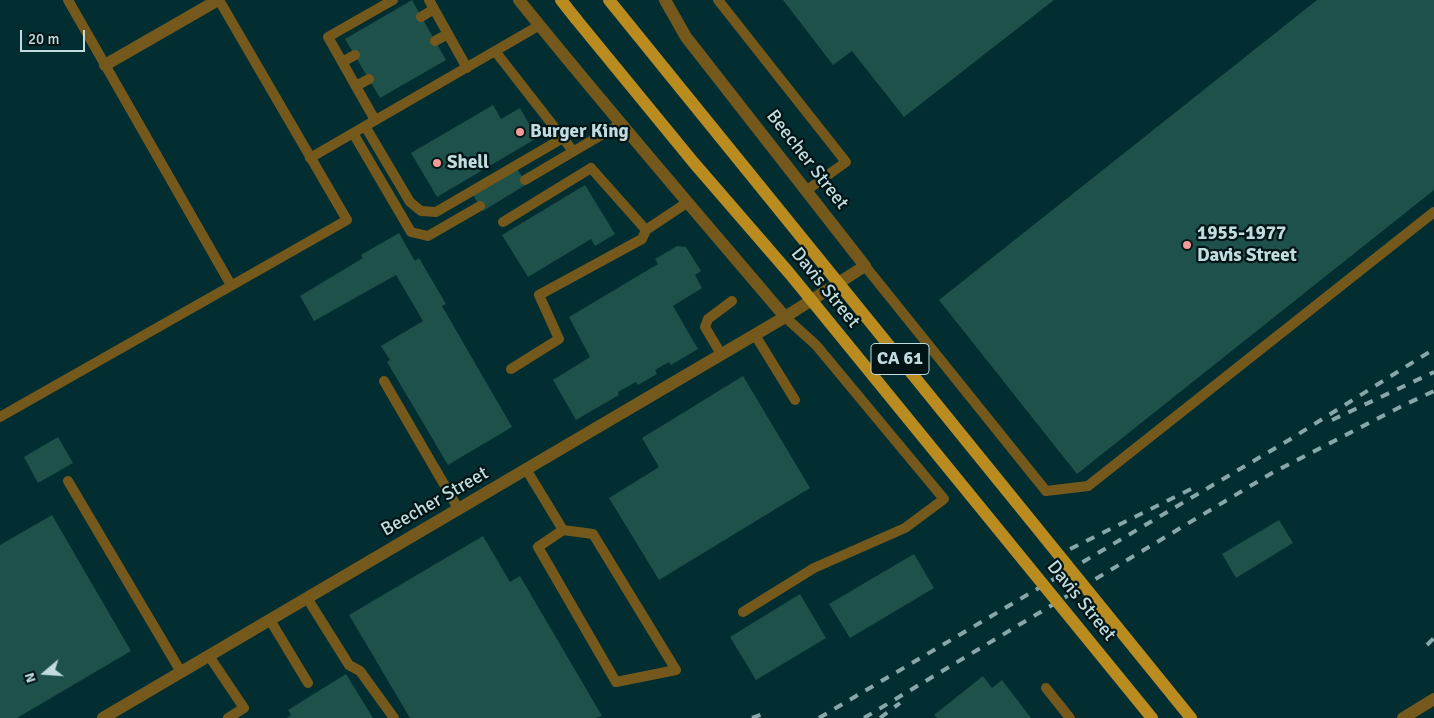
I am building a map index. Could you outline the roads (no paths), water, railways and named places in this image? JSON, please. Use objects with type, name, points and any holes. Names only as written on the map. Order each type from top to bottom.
[{"type":"main road","name":"Davis Street","points":[[561,0],[694,163],[790,274],[1152,718]]},
{"type":"main road","name":"Davis Street","points":[[609,0],[1191,718]]},
{"type":"street","points":[[105,64],[218,0]]},
{"type":"street","points":[[519,0],[620,124],[785,317]]},
{"type":"street","name":"Beecher Street","points":[[103,718],[755,335],[865,266],[686,37],[665,0]]},
{"type":"street","points":[[1403,718],[1434,699]]},
{"type":"lane","points":[[68,0],[232,286]]},
{"type":"lane","points":[[0,417],[346,220],[218,0]]},
{"type":"lane","points":[[375,120],[328,37],[393,0]]},
{"type":"lane","points":[[718,0],[846,162],[807,190]]},
{"type":"lane","points":[[421,17],[431,5],[467,68]]},
{"type":"lane","points":[[310,158],[540,26]]},
{"type":"lane","points":[[435,41],[448,34]]},
{"type":"lane","points":[[495,51],[573,151]]},
{"type":"lane","points":[[342,62],[355,55]]},
{"type":"lane","points":[[356,86],[369,79]]},
{"type":"lane","points":[[524,180],[620,124]]},
{"type":"lane","points":[[365,126],[410,202],[420,211],[436,212],[563,138]]},
{"type":"lane","points":[[353,133],[411,232],[428,236],[480,206]]},
{"type":"lane","points":[[503,222],[591,168],[646,230]]},
{"type":"lane","points":[[511,369],[559,339],[539,295],[642,239],[646,230],[688,202]]},
{"type":"lane","points":[[865,266],[1046,491],[1088,486],[1434,212]]},
{"type":"lane","points":[[721,354],[705,327],[708,318],[732,301]]},
{"type":"lane","points":[[744,612],[814,568],[905,528],[944,499],[816,345],[785,317]]},
{"type":"lane","points":[[755,335],[795,400]]},
{"type":"lane","points":[[384,381],[459,510]]},
{"type":"lane","points":[[526,470],[563,530]]},
{"type":"lane","points":[[68,481],[181,672]]},
{"type":"lane","points":[[563,530],[593,534],[676,670],[616,682],[538,547],[563,530]]},
{"type":"lane","points":[[307,598],[349,665],[360,671],[394,718]]},
{"type":"lane","points":[[270,620],[308,683]]},
{"type":"lane","points":[[209,656],[244,708],[228,718]]},
{"type":"lane","points":[[1046,688],[1070,718]]},
{"type":"railway","points":[[819,718],[1289,440],[1434,349]]},
{"type":"railway","points":[[1332,420],[1434,372]]},
{"type":"railway","points":[[864,718],[1272,473],[1434,391]]},
{"type":"railway","points":[[1054,557],[1197,486]]},
{"type":"railway","points":[[1427,645],[1434,638]]},
{"type":"railway","points":[[880,718],[900,703]]},
{"type":"railway","points":[[752,718],[763,714]]},
{"type":"place","name":"Burger King","points":[[520,132]]},
{"type":"place","name":"Shell","points":[[437,163]]},
{"type":"place","name":"1955-1977 Davis Street","points":[[1187,245]]}]
